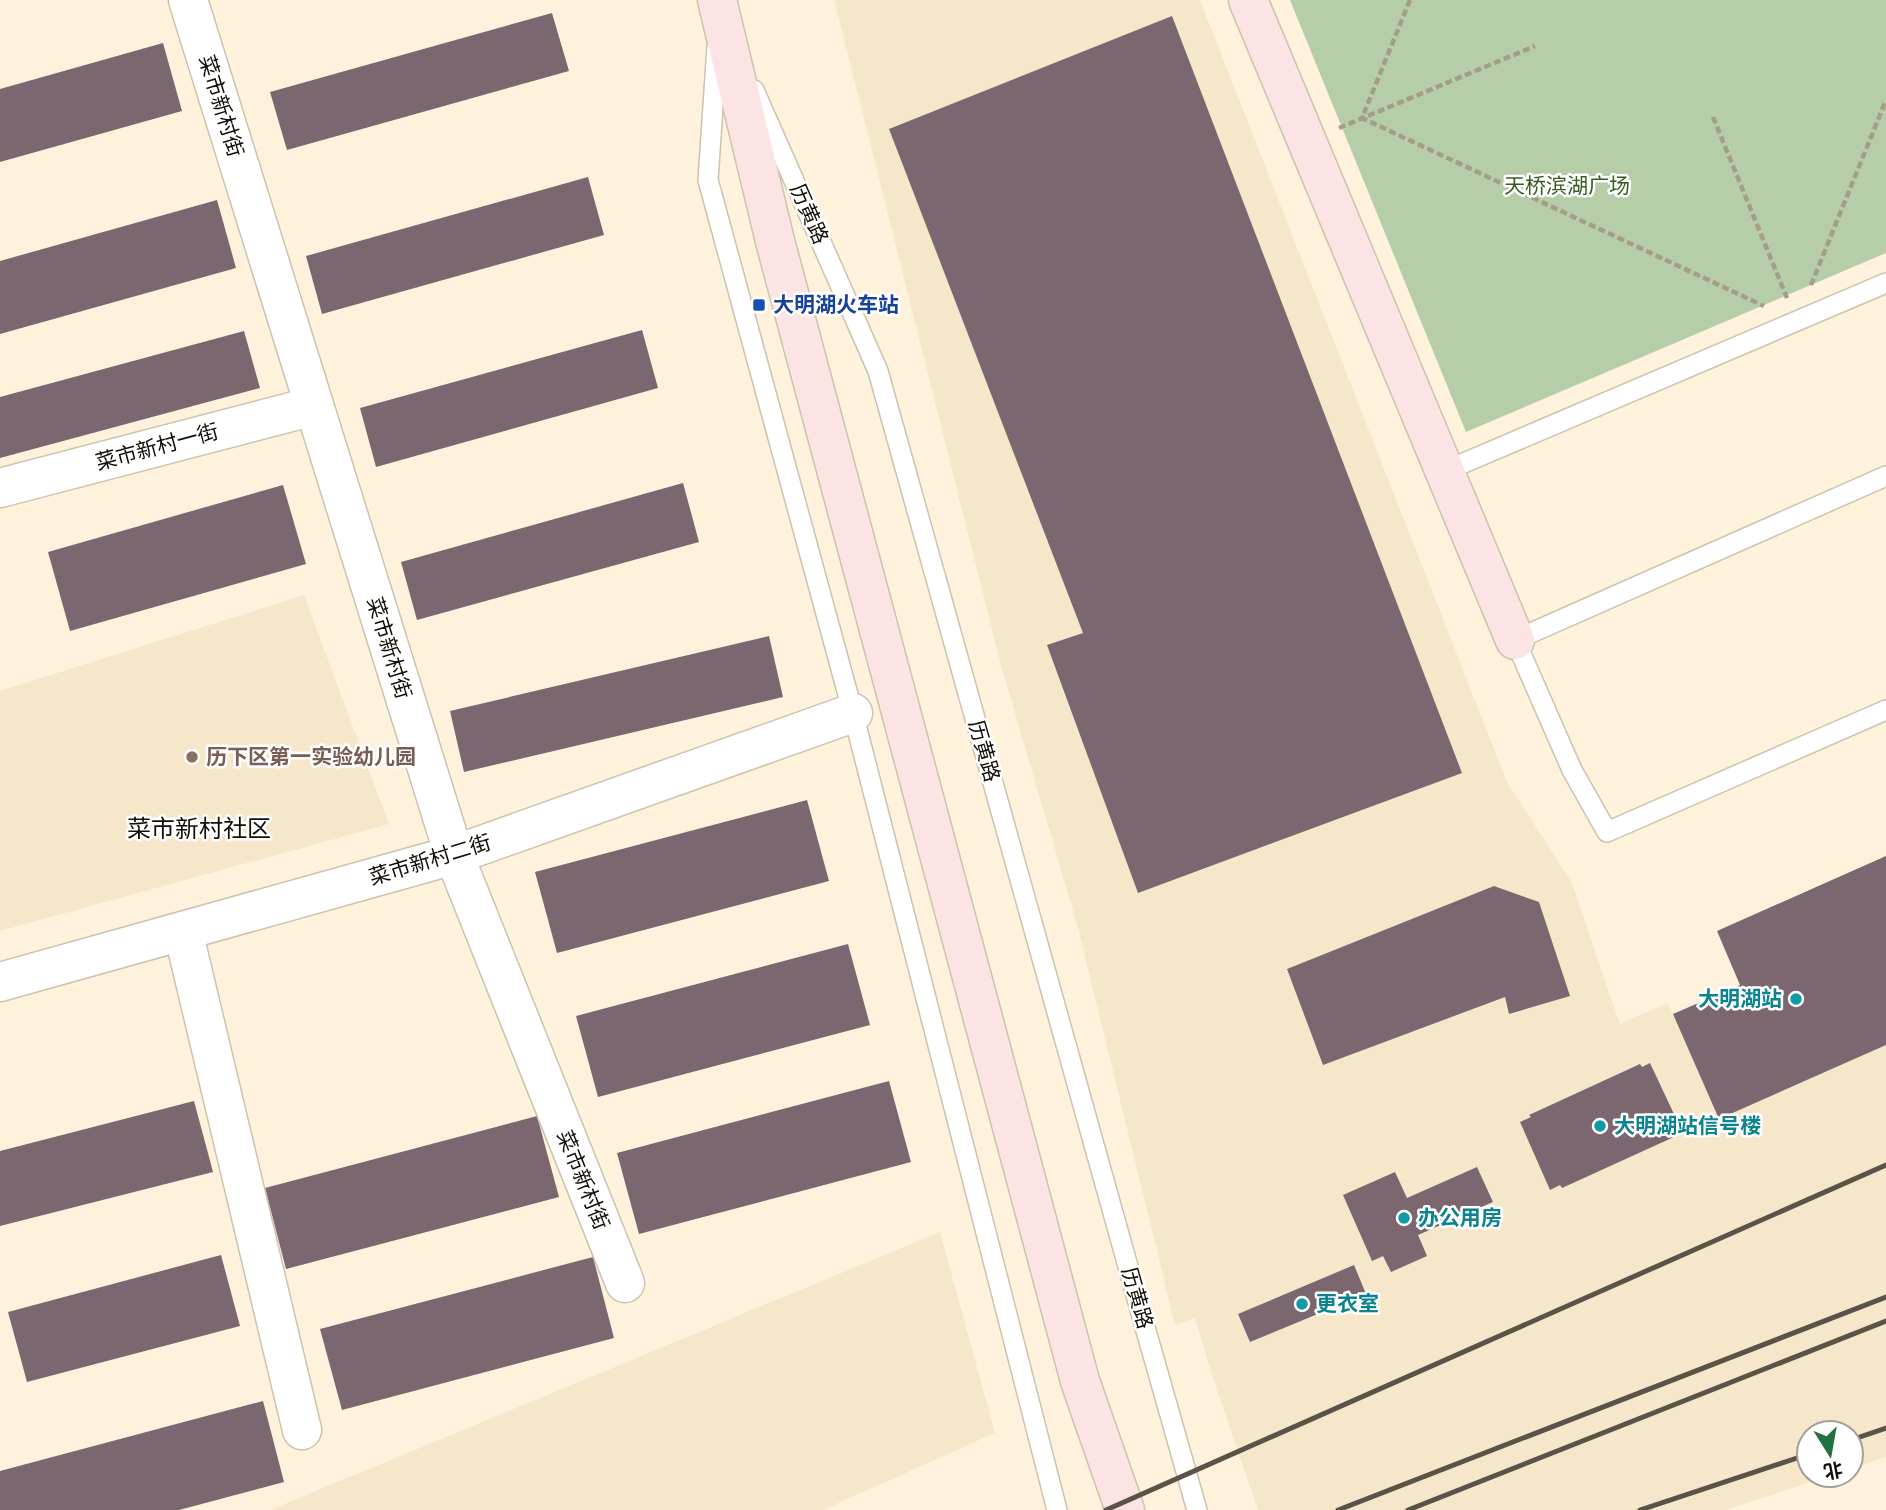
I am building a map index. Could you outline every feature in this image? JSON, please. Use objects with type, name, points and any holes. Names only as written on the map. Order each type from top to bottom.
[{"type":"street","name":"菜市新村街","points":[[188,0],[454,855],[625,1283]]},
{"type":"street","points":[[1248,0],[1516,640]]},
{"type":"street","name":"历黄路","points":[[718,6],[775,241],[1076,1368],[1125,1510]]},
{"type":"street","name":"菜市新村一街","points":[[0,488],[314,406]]},
{"type":"street","name":"菜市新村二街","points":[[0,982],[454,855],[853,713]]},
{"type":"street","points":[[183,931],[302,1430]]},
{"type":"lane","points":[[718,6],[708,180],[853,713],[1057,1510]]},
{"type":"lane","name":"历黄路","points":[[718,6],[878,371],[1197,1510]]},
{"type":"lane","points":[[1445,471],[1886,284]]},
{"type":"lane","points":[[1886,476],[1516,640],[1572,770],[1607,832],[1886,710]]},
{"type":"path","points":[[1362,118],[1410,0]]},
{"type":"path","points":[[1307,141],[1535,46]]},
{"type":"path","points":[[1797,321],[1886,100]]},
{"type":"path","points":[[1713,117],[1797,321]]},
{"type":"path","points":[[1362,118],[1797,321]]},
{"type":"shaded area","points":[[834,0],[1200,0],[1507,782],[1572,883],[1620,1024],[1668,1003],[1673,1014],[1740,985],[1717,931],[1886,856],[1886,1457],[1865,1464],[1865,1419],[1795,1419],[1795,1487],[1726,1510],[1258,1510],[1195,1318],[1175,1325],[1078,928],[1000,662]]},
{"type":"shaded area","name":"历下区第一实验幼儿园","points":[[304,595],[389,824],[0,931],[0,691]]},
{"type":"shaded area","points":[[940,1232],[995,1433],[823,1510],[270,1510]]},
{"type":"green space","name":"天桥滨湖广场","points":[[1290,0],[1886,0],[1886,253],[1466,432]]},
{"type":"building","points":[[552,13],[569,71],[287,150],[270,92]]},
{"type":"building","points":[[1172,16],[1462,773],[1138,893],[1047,645],[1083,633],[889,129]]},
{"type":"building","points":[[163,43],[182,111],[0,162],[0,89]]},
{"type":"building","points":[[588,177],[604,235],[322,314],[306,256]]},
{"type":"building","points":[[217,200],[236,268],[0,334],[0,261]]},
{"type":"building","points":[[642,330],[658,388],[376,467],[360,408]]},
{"type":"building","points":[[244,331],[260,388],[0,458],[0,397]]},
{"type":"building","points":[[683,483],[699,542],[417,620],[401,562]]},
{"type":"building","points":[[283,485],[306,564],[70,631],[48,552]]},
{"type":"building","points":[[769,636],[783,697],[464,772],[450,711]]},
{"type":"building","points":[[807,800],[829,881],[557,953],[535,872]]},
{"type":"building","name":"大明湖站","points":[[1886,856],[1886,1045],[1719,1119],[1673,1014],[1740,985],[1717,931]]},
{"type":"building","points":[[1494,886],[1539,902],[1570,996],[1509,1014],[1505,997],[1323,1065],[1287,969]]},
{"type":"building","points":[[848,944],[870,1025],[598,1097],[576,1016]]},
{"type":"building","name":"大明湖站信号楼","points":[[1650,1063],[1681,1129],[1672,1133],[1674,1137],[1562,1188],[1560,1185],[1550,1190],[1520,1122],[1531,1117],[1529,1115],[1640,1064],[1642,1067]]},
{"type":"building","points":[[889,1081],[911,1162],[639,1234],[617,1153]]},
{"type":"building","points":[[194,1101],[213,1172],[0,1226],[0,1151]]},
{"type":"building","points":[[537,1116],[559,1197],[286,1269],[265,1188]]},
{"type":"building","name":"办公用房","points":[[1477,1167],[1493,1202],[1418,1235],[1427,1256],[1391,1272],[1383,1256],[1372,1261],[1343,1195],[1395,1172],[1407,1198]]},
{"type":"building","points":[[221,1255],[240,1326],[27,1382],[8,1312]]},
{"type":"building","points":[[593,1257],[614,1338],[342,1410],[320,1329]]},
{"type":"building","name":"更衣室","points":[[1354,1265],[1366,1294],[1250,1342],[1238,1314]]},
{"type":"building","points":[[263,1401],[284,1482],[179,1510],[0,1510],[0,1471]]},
{"type":"railway","points":[[1106,1510],[1886,1165]]},
{"type":"railway","points":[[1338,1510],[1886,1297]]},
{"type":"railway","points":[[1408,1510],[1886,1321]]},
{"type":"railway","points":[[1865,1435],[1886,1428]]},
{"type":"railway","points":[[1640,1510],[1795,1459]]},
{"type":"place","name":"大明湖火车站","points":[[759,305]]},
{"type":"place","name":"历下区第一实验幼儿园","points":[[192,757]]},
{"type":"place","name":"大明湖站","points":[[1796,999]]},
{"type":"place","name":"大明湖站信号楼","points":[[1600,1126]]},
{"type":"place","name":"办公用房","points":[[1404,1218]]},
{"type":"place","name":"更衣室","points":[[1302,1304]]},
{"type":"district","name":"菜市新村社区","points":[[199,829]]}]
